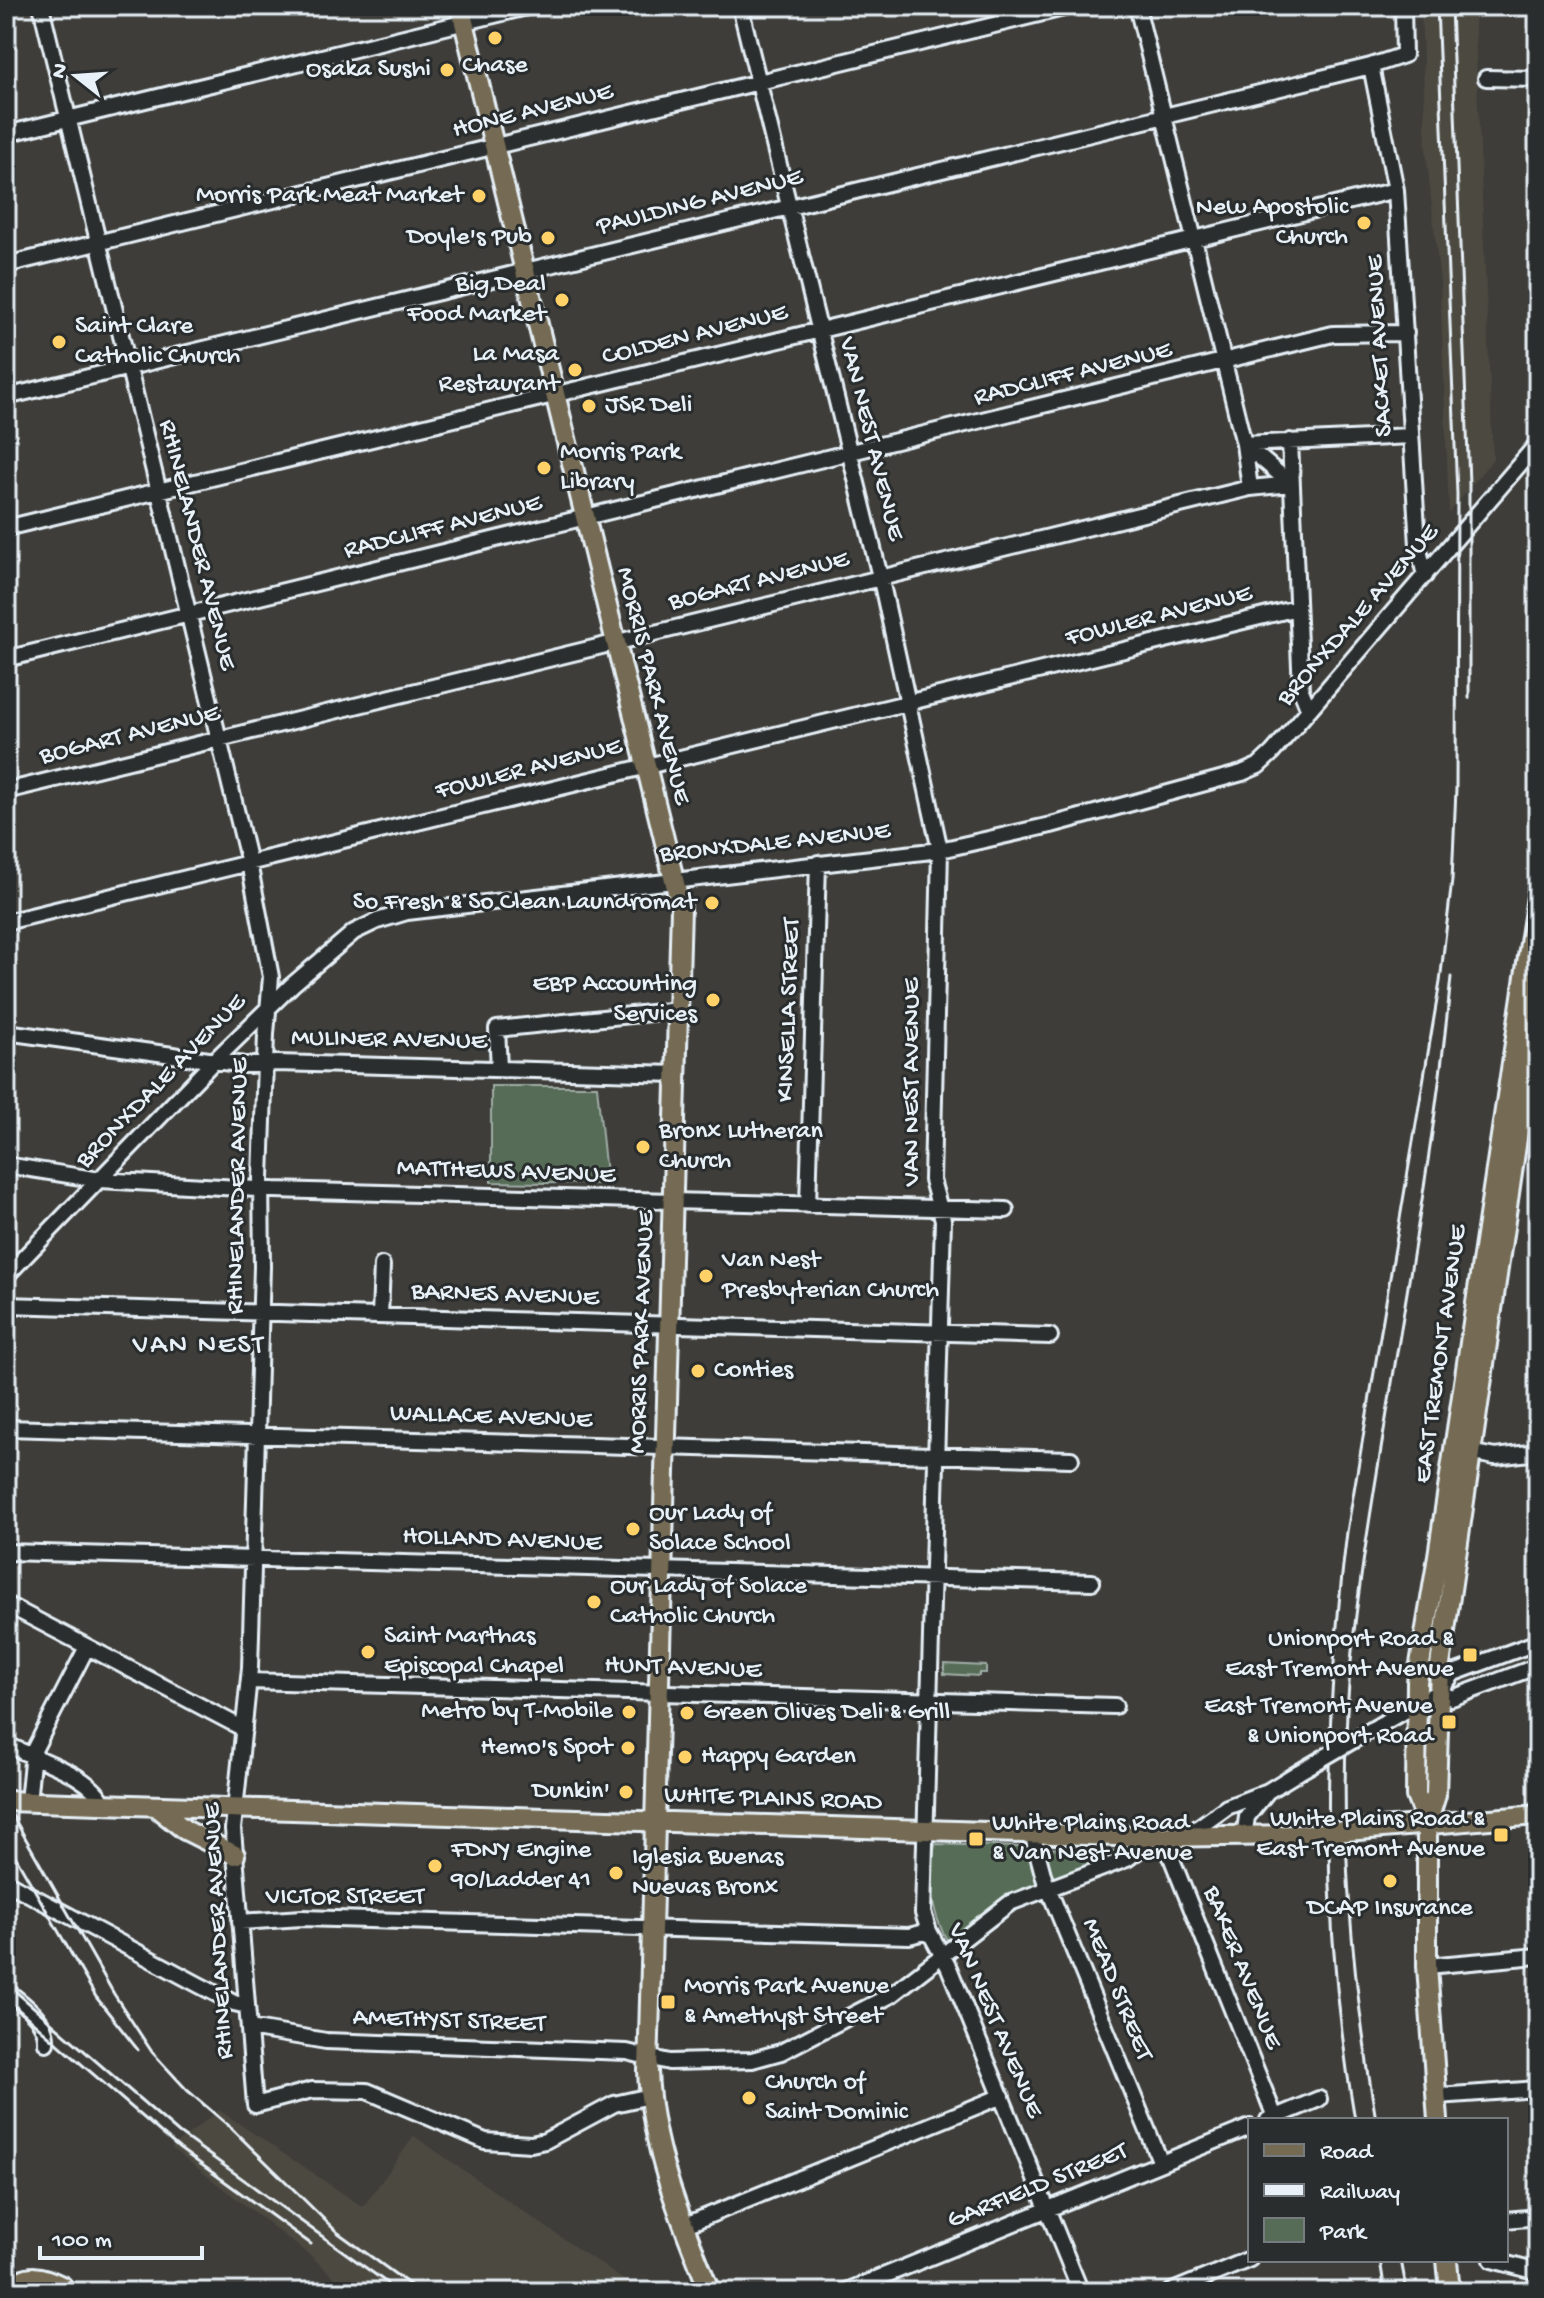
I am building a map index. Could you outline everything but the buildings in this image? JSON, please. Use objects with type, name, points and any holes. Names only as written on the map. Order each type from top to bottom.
[{"type":"highway","points":[[11,2292],[29,2279],[45,2280],[61,2288]]},
{"type":"main road","name":"MORRIS PARK AVENUE","points":[[462,14],[681,915],[648,2057],[650,2096],[660,2156],[683,2226],[710,2292]]},
{"type":"main road","name":"EAST TREMONT AVENUE","points":[[1438,2118],[1427,1966],[1427,1824],[1436,1795],[1438,1692],[1462,1451],[1533,989],[1538,890]]},
{"type":"main road","name":"EAST TREMONT AVENUE","points":[[1427,1824],[1416,1796],[1417,1682],[1462,1451]]},
{"type":"main road","name":"WHITE PLAINS ROAD","points":[[6,1801],[1183,1838],[1299,1835],[1538,1815]]},
{"type":"main road","points":[[156,1807],[185,1830],[235,1855]]},
{"type":"main road","points":[[1447,2262],[1450,2292]]},
{"type":"street","name":"RHINELANDER AVENUE","points":[[41,6],[249,863],[270,965],[249,1681],[234,1810],[255,2105],[312,2090],[361,2090],[408,2106],[485,2141],[531,2144],[545,2141],[614,2104],[650,2096]]},
{"type":"street","points":[[6,134],[462,14],[531,6]]},
{"type":"street","name":"VAN NEST AVENUE","points":[[740,6],[880,577],[940,850],[932,1180],[943,1220],[922,1907],[929,1931],[1002,2096],[1081,2292]]},
{"type":"street","name":"HONE AVENUE","points":[[6,265],[1072,6]]},
{"type":"street","points":[[1137,6],[1244,444],[1250,488]]},
{"type":"street","name":"PAULDING AVENUE","points":[[6,397],[1371,66],[1404,55],[1403,6]]},
{"type":"street","name":"SACKET AVENUE","points":[[1371,66],[1396,190],[1418,545],[1425,576]]},
{"type":"street","points":[[1486,78],[1538,79]]},
{"type":"street","name":"COLDEN AVENUE","points":[[6,528],[1396,190]]},
{"type":"street","name":"RADCLIFF AVENUE","points":[[6,659],[1333,334],[1406,333]]},
{"type":"street","points":[[1244,444],[1411,436]]},
{"type":"street","points":[[1290,441],[1301,690],[1309,710]]},
{"type":"street","name":"BRONXDALE AVENUE","points":[[6,1276],[269,1007],[354,932],[392,916],[674,879],[940,850],[1051,825],[1242,773],[1265,760],[1538,443]]},
{"type":"street","points":[[1244,444],[1291,484]]},
{"type":"street","name":"BOGART AVENUE","points":[[6,791],[1250,488],[1291,484]]},
{"type":"street","name":"FOWLER AVENUE","points":[[6,922],[1297,608]]},
{"type":"street","name":"KINSELLA STREET","points":[[808,1205],[818,863]]},
{"type":"street","points":[[499,1068],[497,1029],[679,1010]]},
{"type":"street","name":"MULINER AVENUE","points":[[6,1032],[245,1065],[677,1074]]},
{"type":"street","name":"MATTHEWS AVENUE","points":[[6,1165],[100,1180],[261,1190],[1006,1210]]},
{"type":"street","points":[[380,1316],[382,1265]]},
{"type":"street","name":"BARNES AVENUE","points":[[6,1305],[1050,1336]]},
{"type":"street","name":"WALLACE AVENUE","points":[[6,1428],[1071,1459]]},
{"type":"street","points":[[1462,1451],[1495,1457],[1538,1452]]},
{"type":"street","name":"HOLLAND AVENUE","points":[[6,1552],[1092,1582]]},
{"type":"street","points":[[6,1604],[244,1729]]},
{"type":"street","points":[[1183,1838],[1227,1807],[1268,1791],[1438,1692],[1454,1673],[1538,1642]]},
{"type":"street","points":[[28,1802],[32,1756],[87,1647]]},
{"type":"street","points":[[1438,1692],[1452,1698],[1538,1666]]},
{"type":"street","name":"HUNT AVENUE","points":[[249,1681],[1115,1706]]},
{"type":"street","points":[[6,1744],[92,1787],[105,1806]]},
{"type":"street","points":[[1244,1837],[1247,1817],[1268,1791]]},
{"type":"street","name":"MEAD STREET","points":[[1032,1833],[1035,1852],[1048,1887],[1161,2163]]},
{"type":"street","name":"AMETHYST STREET","points":[[249,2028],[326,2041],[627,2052],[669,2062],[752,2060],[774,2055],[883,2000],[1010,1903],[1127,1859],[1155,1837]]},
{"type":"street","name":"BAKER AVENUE","points":[[1155,1837],[1271,2118]]},
{"type":"street","points":[[6,1882],[199,1985],[234,2003],[247,2006]]},
{"type":"street","name":"VICTOR STREET","points":[[240,1922],[302,1918],[909,1936],[929,1931]]},
{"type":"street","points":[[1427,1966],[1538,1956]]},
{"type":"street","points":[[6,1990],[40,2021],[46,2032],[46,2043]]},
{"type":"street","points":[[1437,2096],[1538,2089]]},
{"type":"street","points":[[683,2226],[1002,2096]]},
{"type":"street","points":[[1273,2118],[1319,2099]]},
{"type":"street","name":"GARFIELD STREET","points":[[844,2292],[1248,2128]]},
{"type":"street","points":[[1508,2220],[1538,2217]]},
{"type":"street","points":[[1170,2292],[1248,2260]]},
{"type":"street","points":[[1500,2262],[1538,2272]]},
{"type":"shaded area","points":[[1421,6],[1474,6],[1493,459],[1449,513],[1440,284],[1426,150]]},
{"type":"shaded area","points":[[219,2110],[363,2207],[414,2136],[641,2292],[350,2292],[312,2257],[171,2148]]},
{"type":"green space","points":[[491,1086],[597,1086],[607,1184],[491,1182]]},
{"type":"green space","points":[[944,1664],[986,1666],[986,1673],[979,1673],[979,1676],[944,1674]]},
{"type":"green space","points":[[935,1844],[1126,1851],[1126,1854],[1010,1896],[949,1944],[937,1919],[932,1896],[931,1871]]},
{"type":"railway","points":[[1355,2118],[1335,1972],[1330,1899],[1328,1826],[1333,1680],[1347,1532],[1440,982],[1452,880],[1456,789],[1457,494],[1437,6]]},
{"type":"railway","points":[[1451,6],[1469,484],[1469,698]]},
{"type":"railway","points":[[1376,2118],[1350,1917],[1345,1815],[1347,1712],[1363,1565],[1431,1143],[1451,977]]},
{"type":"railway","points":[[6,1804],[114,1994],[152,2052],[187,2090],[229,2126],[337,2232],[420,2292]]},
{"type":"railway","points":[[6,1840],[96,1997],[138,2050]]},
{"type":"railway","points":[[6,1983],[179,2133],[387,2283]]},
{"type":"railway","points":[[6,1999],[180,2149],[311,2244]]},
{"type":"railway","points":[[1380,2262],[1385,2292]]},
{"type":"railway","points":[[1401,2262],[1407,2292]]},
{"type":"place","name":"Chase","points":[[495,38]]},
{"type":"place","name":"Osaka Sushi","points":[[447,70]]},
{"type":"place","name":"Morris Park Meat Market","points":[[479,196]]},
{"type":"place","name":"New Apostolic Church","points":[[1364,223]]},
{"type":"place","name":"Doyle's Pub","points":[[548,238]]},
{"type":"place","name":"Big Deal Food Market","points":[[562,300]]},
{"type":"place","name":"Saint Clare Catholic Church","points":[[59,342]]},
{"type":"place","name":"La Masa Restaurant","points":[[575,370]]},
{"type":"place","name":"JSR Deli","points":[[589,406]]},
{"type":"place","name":"Morris Park Library","points":[[544,468]]},
{"type":"place","name":"So Fresh & So Clean Laundromat","points":[[712,903]]},
{"type":"place","name":"EBP Accounting Services","points":[[713,1000]]},
{"type":"place","name":"Bronx Lutheran Church","points":[[643,1147]]},
{"type":"place","name":"Van Nest Presbyterian Church","points":[[706,1276]]},
{"type":"place","name":"Conties","points":[[698,1371]]},
{"type":"place","name":"Our Lady of Solace School","points":[[633,1529]]},
{"type":"place","name":"Our Lady of Solace Catholic Church","points":[[594,1602]]},
{"type":"place","name":"Saint Marthas Episcopal Chapel","points":[[368,1652]]},
{"type":"place","name":"Unionport Road & East Tremont Avenue","points":[[1470,1655]]},
{"type":"place","name":"Metro by T-Mobile","points":[[629,1712]]},
{"type":"place","name":"Green Olives Deli & Grill","points":[[687,1713]]},
{"type":"place","name":"East Tremont Avenue & Unionport Road","points":[[1449,1722]]},
{"type":"place","name":"Hemo's Spot","points":[[628,1748]]},
{"type":"place","name":"Happy Garden","points":[[685,1757]]},
{"type":"place","name":"Dunkin'","points":[[626,1792]]},
{"type":"place","name":"White Plains Road & East Tremont Avenue","points":[[1501,1835]]},
{"type":"place","name":"White Plains Road & Van Nest Avenue","points":[[976,1839]]},
{"type":"place","name":"FDNY Engine 90/Ladder 41","points":[[435,1866]]},
{"type":"place","name":"Iglesia Buenas Nuevas Bronx","points":[[616,1873]]},
{"type":"place","name":"DCAP Insurance","points":[[1390,1881]]},
{"type":"place","name":"Morris Park Avenue & Amethyst Street","points":[[668,2002]]},
{"type":"place","name":"Church of Saint Dominic","points":[[749,2098]]},
{"type":"district","name":"VAN NEST","points":[[199,1346]]}]
